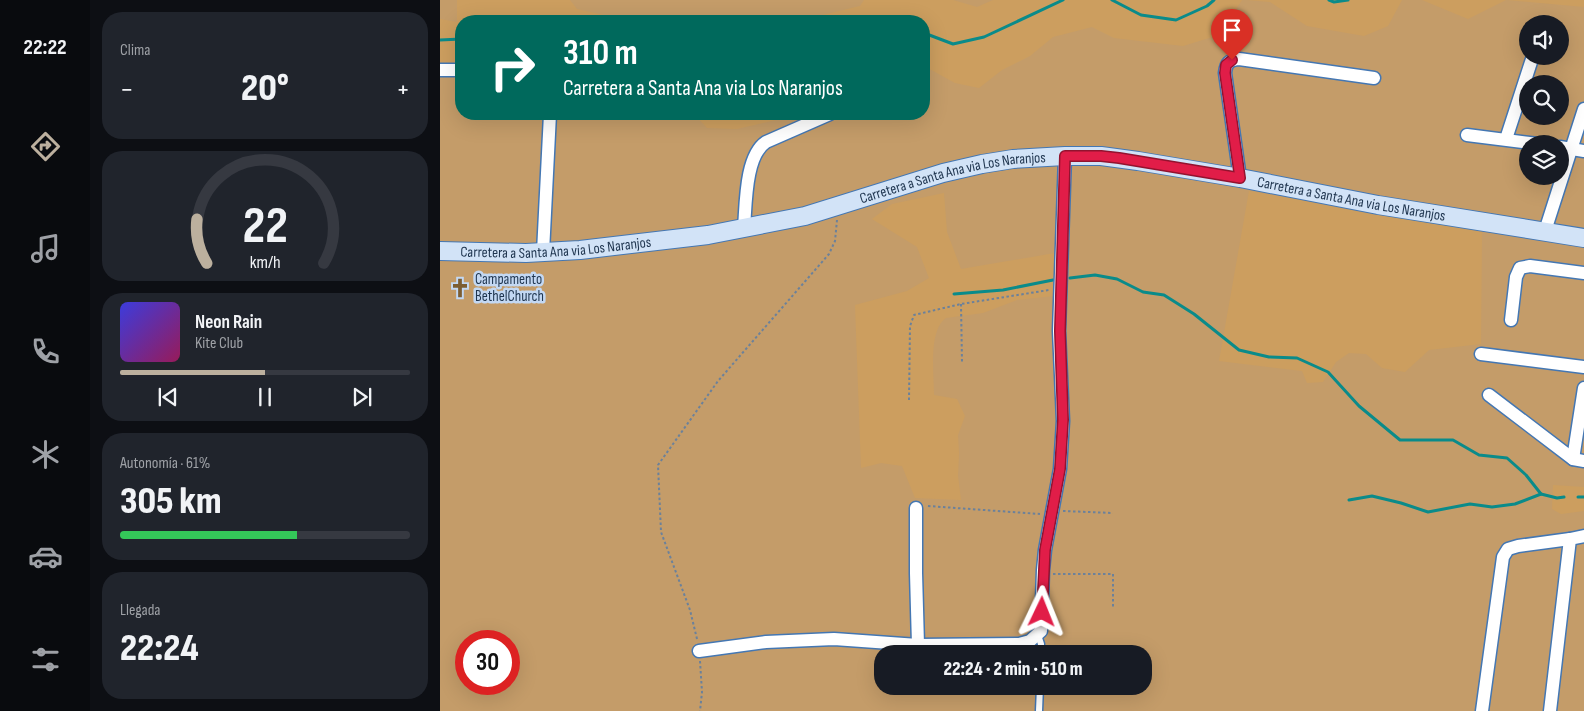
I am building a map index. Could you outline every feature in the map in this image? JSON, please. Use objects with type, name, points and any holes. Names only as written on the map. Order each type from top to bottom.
[{"type":"main road","name":"Carretera a Santa Ana via Los Naranjos","points":[[440,251],[543,252],[649,243],[806,216],[943,173],[1013,159],[1065,156],[1119,158],[1240,178],[1378,205],[1584,238]]},
{"type":"street","points":[[1240,178],[1225,73],[1226,65],[1232,60],[1239,59],[1374,78]]},
{"type":"street","points":[[1506,139],[1529,65]]},
{"type":"street","points":[[440,70],[455,70]]},
{"type":"street","points":[[1569,140],[1584,109]]},
{"type":"street","points":[[543,252],[550,120]]},
{"type":"street","points":[[744,228],[751,164],[760,146],[817,120]]},
{"type":"street","points":[[1467,135],[1519,141]]},
{"type":"street","points":[[1569,148],[1584,150]]},
{"type":"street","points":[[699,651],[766,642],[834,639],[918,645],[1019,644],[1030,642],[1041,631],[1045,550],[1060,469],[1063,420],[1060,331],[1065,156]]},
{"type":"street","points":[[1545,231],[1556,185]]},
{"type":"street","points":[[1511,320],[1516,277],[1520,268],[1530,266],[1584,273]]},
{"type":"street","points":[[1481,354],[1584,367]]},
{"type":"street","points":[[1578,460],[1584,390]]},
{"type":"street","points":[[1489,395],[1578,460]]},
{"type":"street","points":[[918,645],[916,574],[922,507]]},
{"type":"street","points":[[1482,711],[1503,557],[1508,549],[1518,546],[1584,536]]},
{"type":"street","points":[[1550,711],[1570,539]]},
{"type":"lane","points":[[1038,635],[1041,645]]},
{"type":"lane","points":[[1039,711],[1040,695]]},
{"type":"path","points":[[700,711],[702,692],[699,651],[690,610],[661,532],[658,465],[718,381],[829,254],[836,241],[836,208]]},
{"type":"path","points":[[909,400],[910,326],[914,315],[961,304],[1061,288]]},
{"type":"path","points":[[961,304],[962,362]]},
{"type":"path","points":[[922,507],[1053,513],[1113,513]]},
{"type":"path","points":[[1043,574],[1113,574],[1113,608]]},
{"type":"shaded area","points":[[440,0],[1584,0],[1584,711],[440,711]]},
{"type":"shaded area","points":[[457,0],[570,0],[577,9],[604,15],[457,15]]},
{"type":"shaded area","points":[[864,0],[953,0],[977,7],[993,0],[1242,0],[1219,35],[1183,46],[1114,38],[1092,27],[1053,37],[1030,56],[1002,70],[979,88],[955,83],[930,69],[930,15],[822,15],[860,6]]},
{"type":"shaded area","points":[[1247,0],[1402,0],[1388,26],[1364,36],[1307,26],[1270,2]]},
{"type":"shaded area","points":[[1422,0],[1506,0],[1468,19]]},
{"type":"shaded area","points":[[1507,0],[1584,0],[1584,7]]},
{"type":"shaded area","points":[[440,19],[455,22],[455,65],[440,64]]},
{"type":"shaded area","points":[[700,120],[776,120],[737,129],[707,128]]},
{"type":"shaded area","points":[[1249,191],[1482,231],[1481,344],[1429,350],[1405,372],[1382,368],[1366,354],[1349,353],[1336,362],[1323,382],[1307,383],[1302,371],[1219,361]]},
{"type":"shaded area","points":[[944,193],[947,232],[961,269],[1055,253],[1054,296],[1017,300],[983,313],[946,318],[940,324],[934,342],[934,395],[957,399],[965,416],[958,435],[958,476],[961,500],[915,498],[902,466],[881,463],[861,468],[855,305],[907,291],[929,278],[917,247],[872,219],[892,204]]},
{"type":"shaded area","points":[[1553,485],[1584,487],[1584,511],[1561,514],[1552,509]]},
{"type":"waterway","points":[[930,35],[953,44],[984,37],[1063,0]]},
{"type":"waterway","points":[[1112,0],[1141,15],[1176,20],[1207,6],[1214,0]]},
{"type":"waterway","points":[[1329,0],[1334,2],[1348,0]]},
{"type":"waterway","points":[[440,40],[455,39]]},
{"type":"waterway","points":[[1070,278],[1095,275],[1117,279],[1143,292],[1164,295],[1194,314],[1239,350],[1269,357],[1297,358],[1328,372],[1359,406],[1400,440],[1453,440],[1479,455],[1507,458],[1526,475],[1541,494]]},
{"type":"waterway","points":[[954,294],[1003,290],[1053,280]]},
{"type":"waterway","points":[[1349,500],[1372,496],[1428,512],[1470,504],[1492,507],[1515,504],[1541,494],[1557,498],[1564,497]]},
{"type":"waterway","points":[[1578,497],[1584,497]]},
{"type":"place","name":"Campamento BethelChurch","points":[[460,288]]},
{"type":"route","points":[[1042,612],[1045,550],[1057,492],[1063,420],[1060,331],[1065,156],[1119,158],[1240,178],[1225,73],[1226,65],[1232,60]]}]
